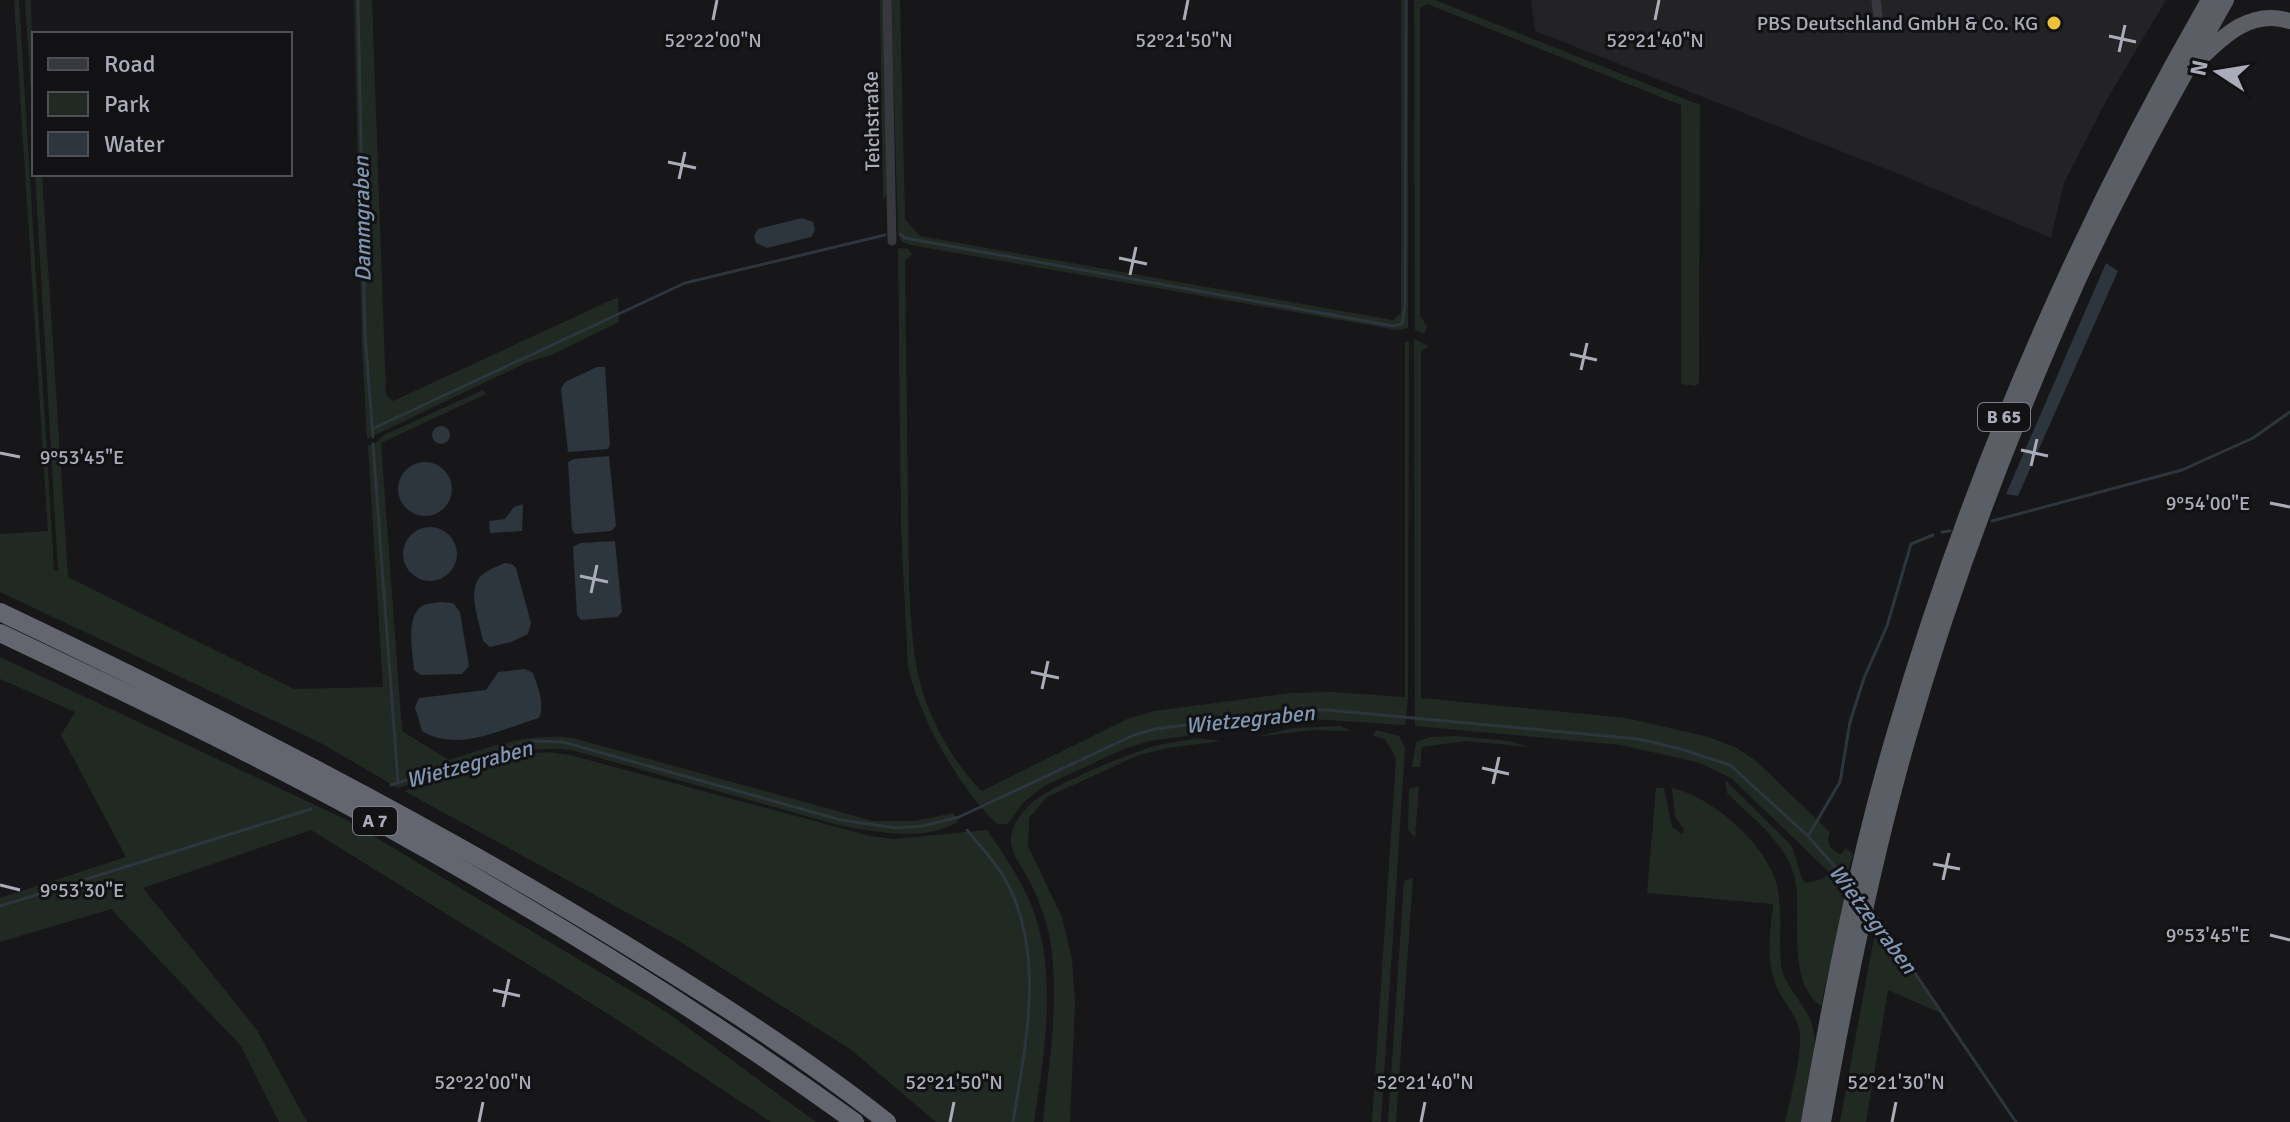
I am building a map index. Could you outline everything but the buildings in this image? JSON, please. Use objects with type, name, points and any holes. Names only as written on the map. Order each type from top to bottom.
[{"type":"highway","name":"B 65","points":[[1809,1122],[1894,733],[1932,614],[2013,394],[2060,287],[2115,173],[2209,0]]},
{"type":"highway","name":"B 65","points":[[1868,863],[1945,619],[2020,416],[2080,277],[2127,181],[2226,0]]},
{"type":"highway","points":[[2184,76],[2234,28],[2265,17],[2290,21]]},
{"type":"highway","name":"A 7","points":[[0,612],[256,737],[489,864],[720,1005],[887,1122]]},
{"type":"highway","name":"A 7","points":[[0,633],[248,754],[464,870],[736,1037],[855,1122]]},
{"type":"highway","name":"B 65","points":[[1823,1122],[1856,911]]},
{"type":"street","name":"Teichstraße","points":[[887,0],[892,241]]},
{"type":"street","points":[[1876,0],[1879,25]]},
{"type":"shaded area","points":[[1531,0],[2166,0],[2106,101],[2064,183],[2051,238],[1904,176],[1535,31]]},
{"type":"green space","points":[[14,0],[19,0],[54,570],[58,571],[35,176],[42,176],[68,577],[294,689],[383,687],[368,446],[384,435],[483,390],[486,394],[381,443],[402,731],[449,760],[525,739],[573,738],[873,821],[915,821],[953,813],[958,822],[915,834],[852,828],[571,750],[505,754],[398,788],[319,742],[0,592],[0,534],[48,531]]},
{"type":"green space","points":[[25,0],[31,0],[32,107]]},
{"type":"green space","points":[[354,0],[372,0],[386,395],[393,401],[618,297],[619,322],[367,439],[362,347]]},
{"type":"green space","points":[[880,0],[884,0],[887,194],[883,200]]},
{"type":"green space","points":[[891,0],[900,0],[905,219],[920,236],[1393,320],[1401,313],[1401,0],[1408,0],[1408,328],[1397,330],[901,241],[898,232]]},
{"type":"green space","points":[[1414,0],[1435,0],[1700,105],[1699,382],[1696,386],[1681,384],[1681,105],[1427,4],[1420,8],[1420,316],[1427,326],[1424,334],[1415,330]]},
{"type":"green space","points":[[898,248],[908,249],[912,254],[905,261],[910,609],[914,653],[922,690],[934,722],[951,752],[982,791],[1127,719],[1154,711],[1291,693],[1331,692],[1405,697],[1405,342],[1409,342],[1408,698],[1405,725],[1311,719],[1150,741],[1124,749],[1044,786],[1023,803],[1008,824],[997,824],[969,792],[942,751],[921,707],[908,666],[901,527]]},
{"type":"green space","points":[[1414,339],[1429,346],[1421,352],[1421,698],[1626,718],[1709,737],[1737,748],[1755,760],[1830,832],[1828,840],[1834,850],[1841,854],[1846,848],[1853,854],[1821,1006],[1810,994],[1799,963],[1797,890],[1789,863],[1766,830],[1727,793],[1725,780],[1792,846],[1806,883],[1823,879],[1829,872],[1731,778],[1700,763],[1621,745],[1415,726]]},
{"type":"green space","points":[[0,657],[345,819],[668,1013],[816,1122],[771,1122],[613,1017],[311,830],[143,888],[257,1030],[307,1122],[279,1122],[241,1046],[111,909],[0,942],[0,898],[126,857],[61,735],[75,712],[0,679]]},
{"type":"green space","points":[[1340,726],[1351,731],[1313,730],[1256,737],[1292,728]]},
{"type":"green space","points":[[1376,730],[1399,736],[1405,748],[1381,1122],[1372,1122],[1396,758],[1385,739],[1373,736]]},
{"type":"green space","points":[[1430,737],[1509,741],[1529,747],[1467,741],[1422,747],[1420,767],[1412,767],[1416,742]]},
{"type":"green space","points":[[1197,738],[1221,741],[1139,755],[1047,797],[1029,818],[1028,846],[1062,917],[1072,959],[1075,1003],[1070,1122],[1043,1122],[1052,1030],[1053,962],[1042,910],[1012,848],[1014,826],[1033,802],[1074,778],[1143,750]]},
{"type":"green space","points":[[547,752],[570,755],[870,836],[894,839],[987,830],[1026,892],[1042,940],[1046,966],[1046,1018],[1034,1122],[936,1122],[850,1049],[679,941],[404,791],[526,754]]},
{"type":"green space","points":[[1419,786],[1415,838],[1408,830],[1409,789]]},
{"type":"green space","points":[[1656,788],[1664,788],[1672,827],[1682,834],[1684,829],[1675,817],[1672,788],[1703,801],[1734,823],[1759,850],[1775,879],[1779,900],[1781,965],[1789,986],[1807,1012],[1813,1030],[1812,1070],[1801,1122],[1785,1122],[1796,1075],[1800,1038],[1798,1024],[1778,990],[1771,969],[1773,904],[1647,893]]},
{"type":"green space","points":[[1413,878],[1396,1122],[1388,1122],[1404,881]]},
{"type":"green space","points":[[1877,921],[1943,1014],[1888,990],[1866,1122],[1840,1122]]},
{"type":"water","points":[[802,218],[813,222],[815,230],[811,237],[767,248],[756,243],[754,236],[758,229]]},
{"type":"water","points":[[2106,263],[2118,271],[2018,496],[2006,494]]},
{"type":"water","points":[[597,367],[605,367],[610,445],[608,449],[568,452],[561,389],[565,382]]},
{"type":"water","points":[[437,426],[445,426],[450,435],[448,442],[437,444],[432,439],[432,431]]},
{"type":"water","points":[[609,456],[616,526],[611,531],[575,534],[572,530],[568,462]]},
{"type":"water","points":[[425,462],[436,464],[444,470],[450,478],[450,500],[444,508],[436,514],[425,516],[414,514],[406,508],[400,500],[398,489],[400,478],[406,470],[414,464]]},
{"type":"water","points":[[523,504],[522,531],[490,533],[489,521],[505,519],[514,507]]},
{"type":"water","points":[[430,527],[441,529],[449,535],[455,543],[455,565],[449,573],[441,579],[430,581],[419,579],[411,573],[405,565],[403,554],[405,543],[411,535],[419,529]]},
{"type":"water","points":[[615,541],[622,612],[617,617],[581,620],[577,615],[573,547],[580,543]]},
{"type":"water","points":[[505,563],[516,568],[531,623],[528,634],[490,647],[483,641],[475,588],[482,575]]},
{"type":"water","points":[[453,603],[460,612],[469,666],[462,674],[421,675],[414,670],[413,618],[422,606]]},
{"type":"water","points":[[525,669],[533,673],[539,690],[539,718],[495,733],[465,739],[450,740],[422,731],[415,707],[419,698],[486,690],[498,672]]},
{"type":"waterway","name":"Dammgraben","points":[[358,0],[365,336],[373,437]]},
{"type":"waterway","points":[[900,234],[905,238],[1393,326],[1402,324],[1405,307],[1406,0]]},
{"type":"waterway","points":[[372,429],[685,283],[885,235]]},
{"type":"waterway","points":[[1992,521],[2182,470],[2253,438],[2290,412]]},
{"type":"waterway","name":"Dammgraben","points":[[373,444],[398,782]]},
{"type":"waterway","points":[[1942,532],[1950,531]]},
{"type":"waterway","points":[[1808,836],[1840,782],[1850,722],[1864,678],[1887,626],[1911,544],[1933,535]]},
{"type":"waterway","name":"Wietzegraben","points":[[391,785],[534,741],[563,742],[841,820],[897,828],[922,826],[959,817],[1134,735],[1155,729],[1304,710],[1328,710],[1638,739],[1730,765],[1808,836],[1849,883]]},
{"type":"waterway","name":"Wietzegraben","points":[[0,906],[311,809]]},
{"type":"waterway","points":[[967,830],[1005,879],[1018,907],[1025,937],[1029,967],[1027,1029],[1013,1122]]},
{"type":"waterway","name":"Wietzegraben","points":[[1872,910],[2016,1122]]},
{"type":"place","name":"PBS Deutschland GmbH & Co. KG","points":[[2054,23]]}]
